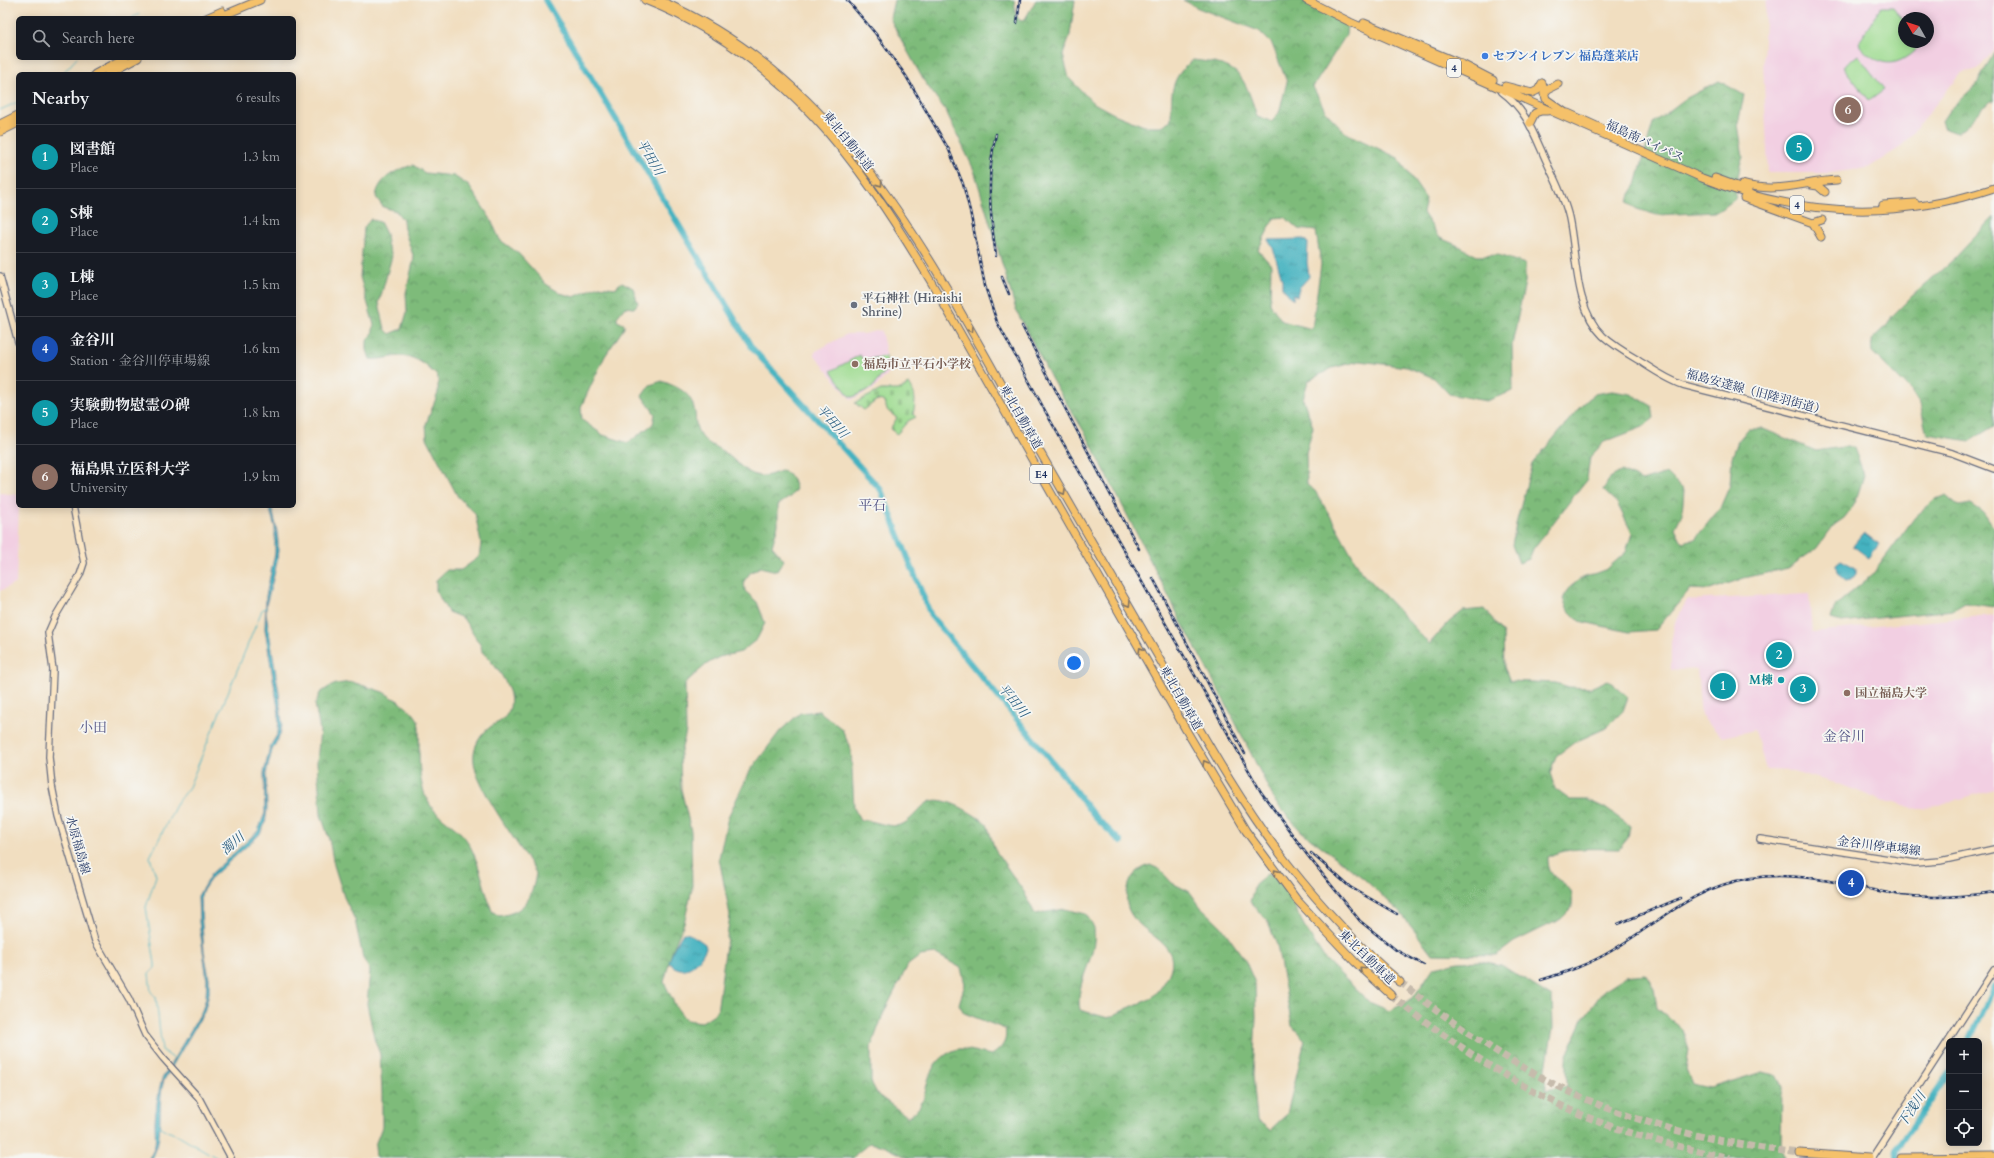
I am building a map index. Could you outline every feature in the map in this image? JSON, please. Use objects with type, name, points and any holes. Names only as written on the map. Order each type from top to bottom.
[{"type":"highway","points":[[211,16],[248,0]]},
{"type":"highway","points":[[222,16],[260,0]]},
{"type":"highway","name":"東北自動車道","points":[[645,0],[671,11],[712,33],[759,65],[812,114],[858,169],[905,237],[942,300],[1186,730],[1246,831],[1275,871],[1322,928],[1355,962],[1391,995]]},
{"type":"highway","name":"東北自動車道","points":[[659,0],[716,29],[739,44],[784,78],[830,122],[879,182],[953,300],[1196,722],[1257,821],[1288,865],[1358,942],[1400,982]]},
{"type":"highway","name":"福島南バイパス","points":[[1306,0],[1350,22],[1660,156],[1705,174],[1765,194],[1808,202],[1882,206],[1915,203],[1960,194],[1994,184]]},
{"type":"highway","name":"福島南バイパス","points":[[1317,0],[1353,18],[1464,65],[1564,114]]},
{"type":"highway","points":[[110,72],[123,60]]},
{"type":"highway","points":[[100,72],[132,60]]},
{"type":"highway","points":[[1505,86],[1532,93],[1538,90],[1542,83],[1544,94],[1548,101],[1564,114]]},
{"type":"highway","points":[[1544,94],[1548,89],[1558,84]]},
{"type":"highway","points":[[1530,122],[1534,113],[1541,110],[1564,114]]},
{"type":"highway","points":[[0,124],[16,116]]},
{"type":"highway","points":[[0,132],[16,124]]},
{"type":"highway","name":"福島南バイパス","points":[[1608,133],[1689,172],[1733,190],[1753,196],[1792,204],[1836,210],[1902,209],[1958,199],[1994,188]]},
{"type":"highway","points":[[1689,172],[1725,190],[1813,223],[1822,220]]},
{"type":"highway","points":[[1705,174],[1760,188],[1797,187],[1814,184],[1825,192]]},
{"type":"highway","points":[[1797,187],[1825,180],[1837,180]]},
{"type":"highway","points":[[1813,223],[1821,237]]},
{"type":"highway","points":[[1800,1154],[1871,1158]]},
{"type":"highway","points":[[1901,1158],[1994,1158]]},
{"type":"main road","name":"福島安達線（旧陸羽街道）","points":[[1492,84],[1513,99],[1530,122],[1545,160],[1556,180],[1568,216],[1585,308],[1599,331],[1617,347],[1670,380],[1683,385],[1952,453],[1994,469]]},
{"type":"main road","points":[[0,276],[16,335]]},
{"type":"main road","name":"水原福島線","points":[[73,508],[84,563],[80,575],[55,617],[48,633],[53,670],[49,728],[52,786],[58,816],[95,941],[129,999],[145,1035],[206,1108],[231,1158]]},
{"type":"main road","name":"金谷川停車場線","points":[[1760,839],[1915,864],[1940,861],[1994,848]]},
{"type":"main road","points":[[1871,1158],[1880,1147],[1994,970]]},
{"type":"shaded area","points":[[1766,0],[1994,0],[1994,50],[1978,69],[1961,73],[1901,147],[1868,168],[1830,173],[1768,173],[1763,60]]},
{"type":"shaded area","name":"福島市立平石小学校","points":[[881,330],[890,372],[874,389],[851,400],[814,354],[816,351],[847,334],[863,334]]},
{"type":"shaded area","points":[[0,493],[16,495],[16,508],[19,508],[16,583],[0,591]]},
{"type":"shaded area","name":"国立福島大学","points":[[1809,594],[1812,632],[1994,615],[1994,789],[1924,809],[1915,809],[1896,802],[1884,802],[1848,787],[1793,771],[1766,770],[1755,730],[1722,737],[1701,716],[1697,669],[1671,670],[1671,643],[1675,622],[1687,600]]},
{"type":"green space","points":[[894,0],[1014,0],[1016,15],[1020,21],[1025,19],[1036,0],[1075,0],[1070,35],[1063,55],[1069,78],[1092,102],[1114,114],[1144,126],[1161,126],[1171,120],[1172,94],[1176,80],[1185,67],[1193,60],[1221,65],[1237,74],[1248,90],[1257,116],[1271,121],[1279,113],[1287,82],[1272,44],[1259,31],[1198,8],[1183,0],[1303,0],[1347,25],[1346,35],[1313,87],[1326,112],[1346,133],[1398,158],[1426,199],[1423,213],[1440,238],[1477,256],[1498,255],[1525,264],[1525,282],[1512,345],[1513,391],[1486,401],[1449,394],[1434,378],[1407,367],[1360,361],[1332,368],[1308,381],[1303,399],[1313,427],[1306,453],[1307,485],[1315,491],[1361,571],[1429,644],[1449,622],[1463,611],[1485,609],[1503,634],[1504,667],[1510,681],[1556,683],[1569,687],[1590,688],[1608,680],[1628,697],[1623,711],[1606,728],[1575,742],[1556,756],[1550,773],[1555,789],[1570,800],[1588,800],[1605,808],[1630,826],[1628,838],[1619,849],[1565,851],[1548,857],[1550,871],[1557,879],[1565,884],[1572,894],[1572,908],[1561,919],[1514,942],[1497,955],[1432,954],[1400,912],[1363,878],[1301,831],[1276,803],[1087,436],[1052,380],[1016,310],[974,170],[946,111],[924,81],[890,18]],"holes":[[[1285,217],[1298,229],[1316,231],[1321,264],[1312,329],[1282,321],[1270,304],[1271,265],[1258,250],[1274,218]]]},
{"type":"green space","points":[[1881,7],[1893,7],[1898,13],[1898,48],[1918,48],[1905,58],[1892,63],[1885,63],[1869,55],[1858,43]]},
{"type":"green space","points":[[1994,53],[1994,101],[1990,101],[1964,128],[1956,133],[1945,129],[1942,121],[1950,109],[1977,84]]},
{"type":"green space","points":[[1858,55],[1884,89],[1869,100],[1843,67]]},
{"type":"green space","points":[[1719,81],[1744,95],[1738,124],[1743,157],[1740,165],[1735,199],[1722,209],[1714,212],[1657,215],[1637,209],[1628,203],[1630,194],[1636,185],[1653,123],[1685,99]]},
{"type":"green space","points":[[413,165],[425,173],[454,176],[469,186],[490,218],[500,240],[518,253],[546,284],[560,293],[574,297],[599,286],[615,288],[622,282],[633,288],[638,303],[634,308],[625,307],[617,317],[617,321],[624,324],[624,328],[605,356],[581,407],[582,420],[603,435],[628,443],[653,424],[655,414],[642,396],[650,385],[662,381],[674,386],[688,395],[695,413],[698,432],[708,443],[724,452],[750,473],[755,475],[766,476],[784,470],[793,480],[796,489],[790,497],[778,505],[778,525],[772,546],[784,560],[777,571],[760,567],[750,573],[744,581],[745,591],[757,602],[765,623],[757,639],[741,652],[719,657],[707,664],[685,683],[686,732],[680,755],[681,789],[691,831],[692,889],[684,923],[673,949],[664,982],[676,1007],[686,1020],[702,1022],[717,1012],[730,915],[719,858],[728,817],[750,771],[780,731],[800,713],[819,711],[842,729],[851,750],[854,808],[860,820],[898,826],[907,822],[929,802],[935,800],[951,803],[987,824],[995,850],[1024,892],[1035,914],[1065,909],[1086,914],[1094,928],[1094,939],[1093,949],[1080,989],[1080,1010],[1108,1018],[1150,999],[1167,978],[1172,963],[1169,952],[1162,943],[1141,926],[1132,916],[1127,904],[1128,888],[1133,876],[1142,868],[1150,865],[1159,869],[1172,883],[1190,892],[1200,906],[1221,926],[1245,960],[1255,983],[1256,1017],[1253,1075],[1257,1120],[1270,1130],[1287,1114],[1305,1040],[1292,1026],[1277,945],[1267,920],[1250,902],[1255,884],[1267,874],[1280,879],[1308,933],[1325,959],[1369,1002],[1390,1011],[1413,998],[1434,967],[1458,962],[1481,961],[1501,965],[1552,997],[1553,1028],[1546,1068],[1545,1090],[1567,1086],[1567,1055],[1583,1019],[1604,990],[1626,976],[1645,974],[1654,988],[1657,1008],[1682,1029],[1689,1050],[1686,1069],[1692,1084],[1710,1088],[1762,1072],[1776,1075],[1782,1086],[1781,1146],[1784,1158],[908,1158],[884,1146],[870,1143],[853,1158],[376,1158],[375,1145],[382,1127],[380,1054],[375,1041],[367,1004],[370,971],[363,958],[355,920],[344,897],[334,865],[329,839],[321,815],[317,762],[320,731],[315,704],[320,693],[336,684],[352,682],[383,692],[400,702],[414,714],[418,720],[419,727],[419,759],[421,781],[424,791],[434,810],[462,834],[469,844],[479,868],[492,911],[499,916],[516,911],[522,907],[530,897],[536,873],[500,818],[482,787],[474,762],[474,752],[479,739],[485,731],[502,720],[508,712],[511,703],[510,693],[501,674],[482,652],[481,646],[463,618],[448,612],[436,591],[436,580],[447,570],[461,570],[479,557],[481,543],[475,513],[458,497],[427,438],[426,424],[438,393],[438,377],[418,360],[406,356],[370,359],[367,350],[367,341],[372,335],[374,325],[360,277],[364,228],[370,219],[380,222],[386,234],[387,244],[392,256],[379,303],[385,329],[390,334],[402,329],[407,312],[406,293],[414,258],[404,229],[403,220],[396,211],[383,207],[376,197],[377,190],[384,180],[394,172]],"holes":[[[936,954],[961,968],[965,984],[959,1004],[964,1013],[1005,1029],[1005,1041],[999,1050],[992,1055],[966,1049],[959,1049],[950,1052],[942,1058],[931,1072],[922,1102],[919,1107],[908,1117],[878,1095],[871,1082],[871,1047],[884,1012],[908,965],[920,956]]]},
{"type":"green space","points":[[1994,217],[1994,426],[1970,441],[1927,434],[1920,405],[1911,391],[1872,352],[1871,340],[1888,324],[1892,316],[1911,297],[1954,259]]},
{"type":"green space","points":[[860,355],[863,360],[886,356],[887,369],[872,388],[850,397],[831,371]]},
{"type":"green space","points":[[909,384],[914,395],[915,406],[913,414],[916,417],[908,421],[897,434],[890,429],[897,418],[888,411],[883,401],[877,400],[864,410],[855,403],[881,390],[897,390],[906,387],[906,385]]},
{"type":"green space","points":[[1612,391],[1631,394],[1652,406],[1654,418],[1643,427],[1604,442],[1590,457],[1587,479],[1533,549],[1529,559],[1519,563],[1512,545],[1532,464],[1579,408],[1594,394]]},
{"type":"green space","points":[[1749,428],[1761,428],[1816,451],[1854,447],[1864,475],[1858,494],[1851,509],[1844,518],[1834,525],[1816,549],[1788,568],[1744,578],[1710,590],[1690,589],[1656,630],[1629,632],[1579,621],[1568,610],[1563,599],[1568,589],[1580,579],[1607,569],[1626,552],[1632,533],[1617,503],[1603,490],[1610,478],[1622,471],[1642,481],[1667,473],[1684,490],[1682,514],[1675,528],[1682,542],[1695,539],[1720,508],[1730,485],[1732,457],[1738,441]]},
{"type":"green space","points":[[1946,495],[1959,506],[1971,504],[1983,512],[1994,528],[1994,607],[1965,603],[1953,610],[1841,622],[1831,619],[1835,606],[1872,575],[1915,517],[1936,499]]},
{"type":"water","points":[[1304,239],[1308,243],[1307,262],[1309,277],[1299,288],[1297,296],[1293,294],[1293,300],[1282,287],[1282,279],[1273,248],[1268,240]]},
{"type":"water","name":"濁川","points":[[270,508],[272,508],[275,521],[278,556],[266,605],[266,613],[279,693],[282,724],[280,735],[272,750],[266,774],[267,809],[265,824],[259,835],[212,877],[203,890],[200,899],[204,951],[209,978],[209,993],[204,1012],[164,1080],[158,1140],[152,1158],[149,1158],[155,1145],[156,1111],[162,1079],[202,1011],[206,998],[207,979],[199,922],[198,896],[211,874],[258,831],[265,813],[264,773],[270,747],[278,733],[279,714],[265,629],[266,596],[275,553],[275,527]]},
{"type":"water","points":[[1864,533],[1879,544],[1869,558],[1853,546]]},
{"type":"water","points":[[1841,560],[1856,568],[1856,574],[1851,580],[1846,581],[1837,572],[1836,564]]},
{"type":"water","points":[[683,933],[697,938],[705,944],[706,948],[702,956],[693,966],[680,969],[674,967],[669,962],[674,948]]},
{"type":"waterway","name":"平田川","points":[[545,0],[752,348],[881,490],[931,616],[1064,776],[1094,816],[1121,842]]},
{"type":"waterway","points":[[136,16],[139,14]]},
{"type":"waterway","points":[[64,72],[75,60]]},
{"type":"waterway","points":[[0,110],[16,103]]},
{"type":"waterway","points":[[174,1059],[162,1050],[156,997],[151,992],[149,974],[155,968],[155,964],[146,907],[156,876],[150,857],[178,801],[189,787],[262,610],[266,607]]},
{"type":"waterway","name":"下浅川","points":[[1970,1038],[1994,987]]},
{"type":"waterway","name":"下浅川","points":[[1896,1158],[1897,1149],[1948,1074]]},
{"type":"waterway","points":[[159,1126],[180,1136],[217,1158]]},
{"type":"tunnel","points":[[1400,982],[1496,1051],[1547,1080],[1600,1105],[1673,1130],[1749,1146],[1800,1153]]},
{"type":"tunnel","points":[[1391,995],[1437,1030],[1487,1064],[1540,1095],[1566,1108],[1643,1137],[1730,1158]]},
{"type":"railway","points":[[847,0],[875,33],[906,76],[949,150],[963,184],[985,286],[997,322],[1049,418],[1261,792],[1308,856],[1360,921],[1396,950],[1424,965]]},
{"type":"railway","points":[[1017,23],[1020,0]]},
{"type":"railway","points":[[996,134],[990,180],[992,225],[996,256]]},
{"type":"railway","points":[[1002,277],[1009,294]]},
{"type":"railway","points":[[1022,326],[1139,549]]},
{"type":"railway","points":[[1153,578],[1245,754]]},
{"type":"railway","points":[[1311,853],[1350,887],[1397,914]]},
{"type":"railway","points":[[1541,980],[1578,967],[1604,955],[1678,906],[1730,882],[1751,878],[1789,876],[1826,880],[1882,892],[1924,897],[1959,896],[1994,892]]},
{"type":"railway","points":[[1618,924],[1681,898]]},
{"type":"place","name":"セブンイレブン 福島蓬莱店","points":[[1485,56]]},
{"type":"place","name":"福島県立医科大学","points":[[1848,110]]},
{"type":"place","name":"実験動物慰霊の碑","points":[[1799,148]]},
{"type":"place","name":"平石神社 (Hiraishi Shrine)","points":[[854,305]]},
{"type":"place","name":"福島市立平石小学校","points":[[855,364]]},
{"type":"place","name":"S棟","points":[[1779,655]]},
{"type":"place","name":"M棟","points":[[1781,680]]},
{"type":"place","name":"図書館","points":[[1723,686]]},
{"type":"place","name":"L棟","points":[[1803,689]]},
{"type":"place","name":"国立福島大学","points":[[1847,693]]},
{"type":"place","name":"金谷川","points":[[1851,883]]},
{"type":"district","name":"平石","points":[[872,505]]},
{"type":"district","name":"小田","points":[[93,727]]},
{"type":"district","name":"金谷川","points":[[1844,736]]}]
